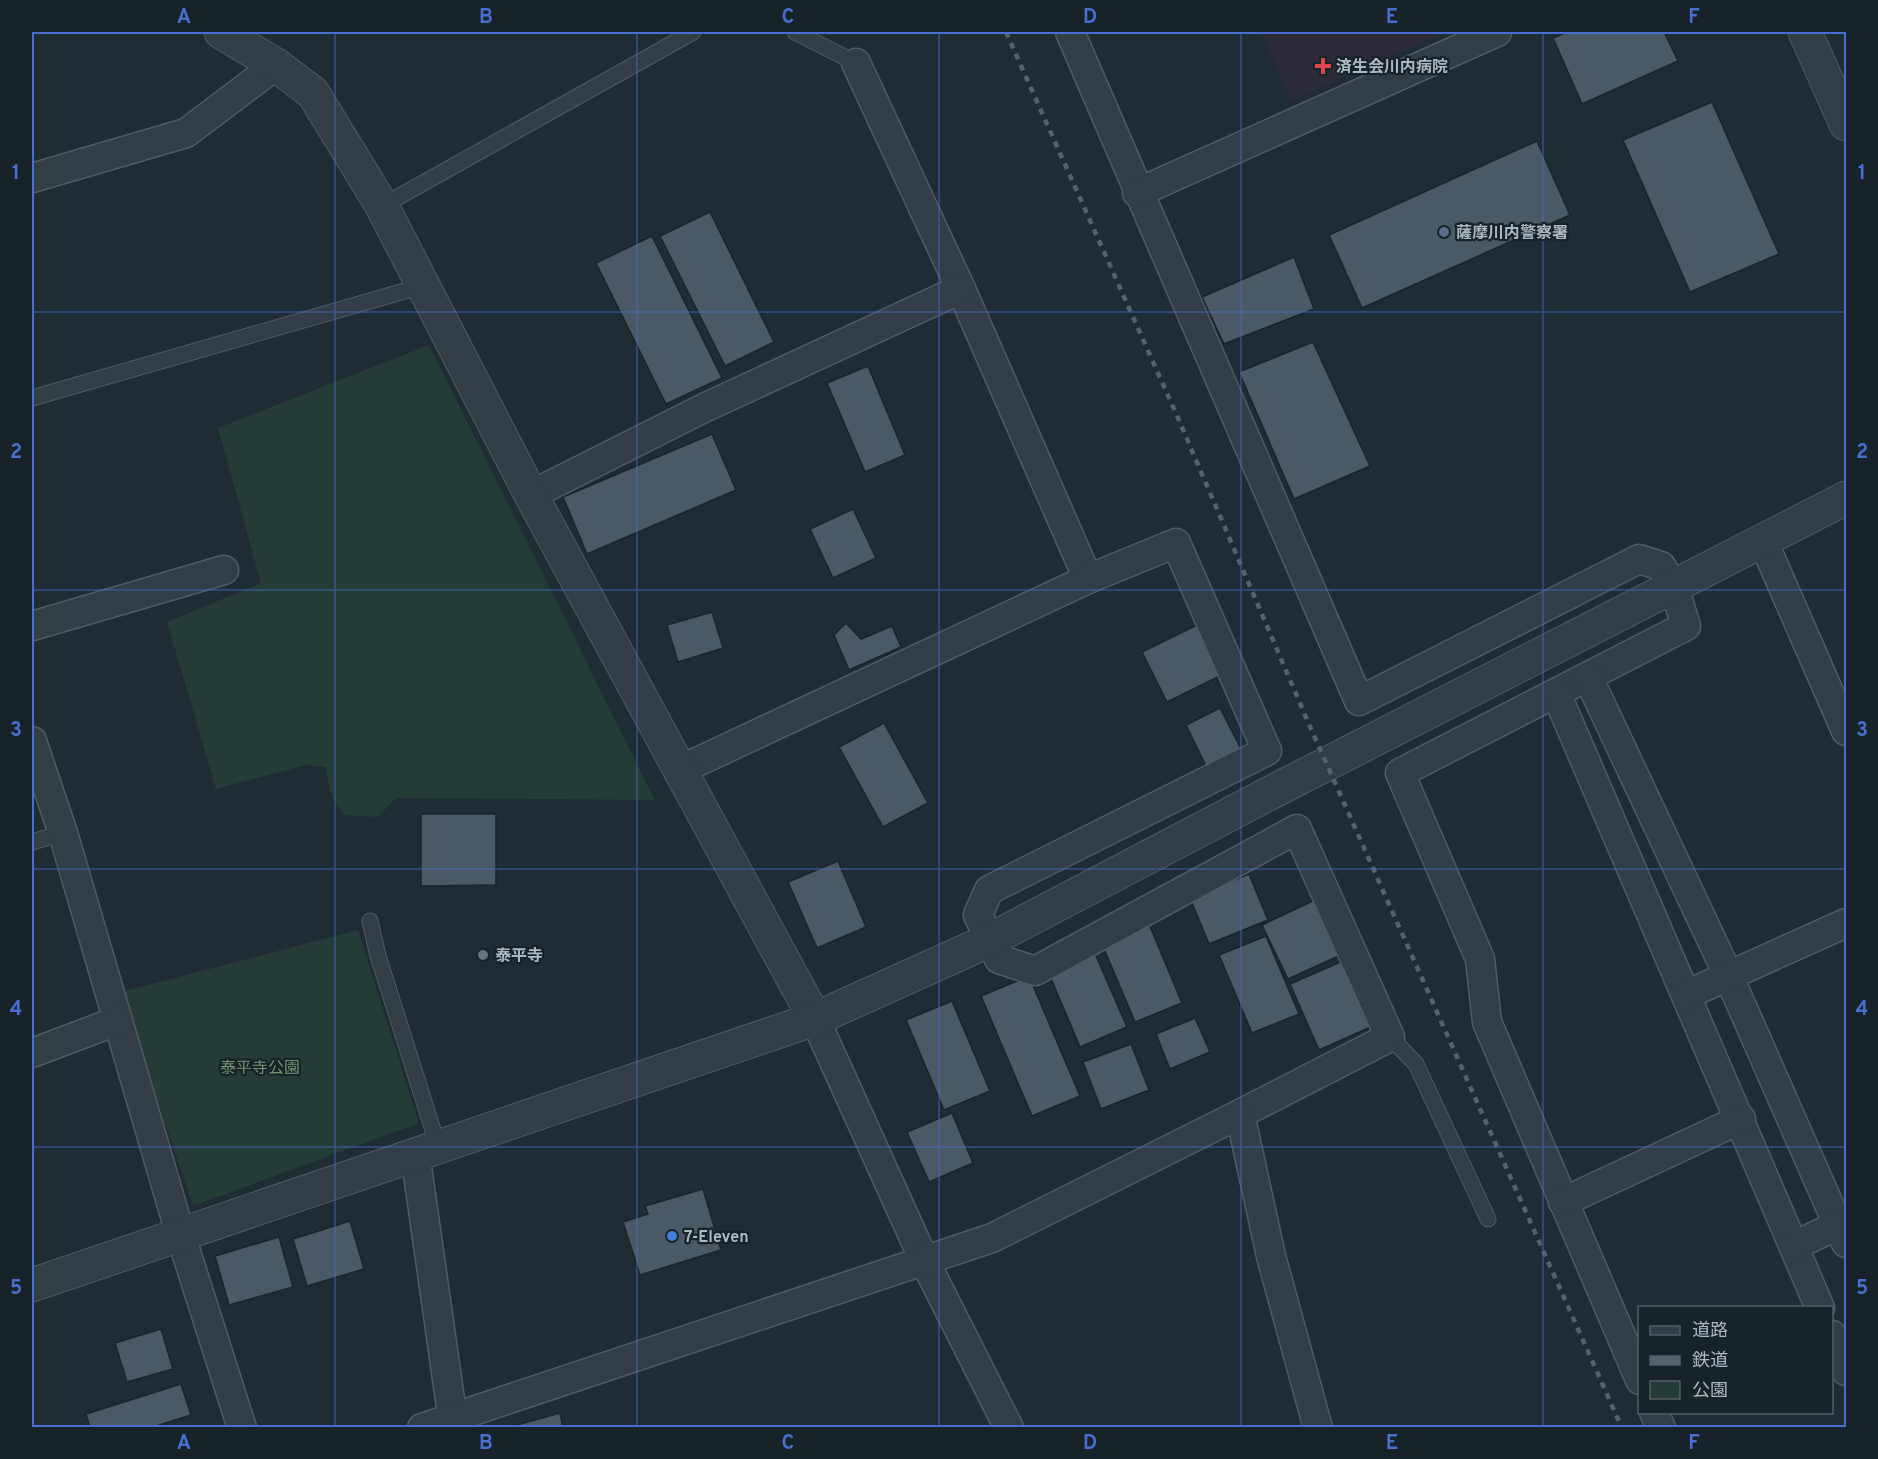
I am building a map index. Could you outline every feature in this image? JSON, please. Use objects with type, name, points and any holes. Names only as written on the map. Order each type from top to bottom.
[{"type":"street","points":[[220,32],[276,65],[313,93],[382,206],[531,495],[678,771],[815,1019],[924,1260],[1009,1428]]},
{"type":"street","points":[[1070,32],[1137,193],[1359,701],[1639,559],[1660,566],[1674,587],[1686,626],[1400,773],[1480,959],[1487,1022],[1638,1375]]},
{"type":"street","points":[[1137,193],[1497,32]]},
{"type":"street","points":[[1805,32],[1845,117]]},
{"type":"street","points":[[856,63],[961,289],[1088,579]]},
{"type":"street","points":[[32,178],[186,133],[276,65]]},
{"type":"street","points":[[531,495],[704,408],[961,289]]},
{"type":"street","points":[[32,1285],[815,1019],[990,940],[1272,792],[1846,498]]},
{"type":"street","points":[[1763,541],[1846,731]]},
{"type":"street","points":[[422,1428],[454,1423],[992,1238],[1390,1037],[1297,829],[1035,971],[999,959],[978,915],[989,890],[1267,751],[1176,543],[1088,579],[678,771]]},
{"type":"street","points":[[32,626],[224,570]]},
{"type":"street","points":[[1588,677],[1844,1229],[1794,1246]]},
{"type":"street","points":[[1556,693],[1741,1119],[1819,1306]]},
{"type":"street","points":[[32,741],[63,833],[180,1233],[242,1428]]},
{"type":"street","points":[[1686,995],[1846,923]]},
{"type":"street","points":[[32,1053],[117,1021]]},
{"type":"street","points":[[1240,1114],[1272,1256],[1318,1428]]},
{"type":"street","points":[[1563,1202],[1741,1119]]},
{"type":"street","points":[[427,1149],[454,1423]]},
{"type":"street","points":[[1833,1338],[1846,1371]]},
{"type":"street","points":[[1654,1414],[1661,1428]]},
{"type":"lane","points":[[382,206],[693,32]]},
{"type":"lane","points":[[795,32],[856,63]]},
{"type":"lane","points":[[32,398],[422,286]]},
{"type":"lane","points":[[32,843],[63,833]]},
{"type":"lane","points":[[370,921],[427,1149]]},
{"type":"lane","points":[[1390,1037],[1416,1064],[1488,1219]]},
{"type":"shaded area","name":"済生会川内病院","points":[[1261,32],[1446,32],[1292,101]]},
{"type":"green space","points":[[429,345],[655,800],[396,798],[378,817],[345,815],[333,800],[325,767],[306,765],[216,789],[167,622],[261,583],[218,428]]},
{"type":"green space","name":"泰平寺公園","points":[[358,930],[419,1123],[193,1206],[121,992]]},
{"type":"building","points":[[1567,32],[1664,32],[1678,61],[1582,104],[1553,38]]},
{"type":"building","points":[[1712,102],[1779,254],[1690,292],[1623,140]]},
{"type":"building","points":[[1537,141],[1570,215],[1362,308],[1329,235]]},
{"type":"building","points":[[710,212],[774,342],[725,366],[660,236]]},
{"type":"building","points":[[652,236],[722,378],[666,404],[596,263]]},
{"type":"building","points":[[1294,257],[1314,309],[1224,344],[1202,297]]},
{"type":"building","points":[[1313,342],[1370,466],[1294,499],[1239,372]]},
{"type":"building","points":[[868,366],[905,455],[865,472],[827,383]]},
{"type":"building","points":[[712,434],[736,490],[587,554],[563,497]]},
{"type":"building","points":[[853,509],[876,558],[833,578],[810,529]]},
{"type":"building","points":[[712,612],[723,648],[678,662],[667,625]]},
{"type":"building","points":[[846,623],[861,639],[892,626],[901,647],[849,670],[834,635]]},
{"type":"building","points":[[1197,625],[1222,675],[1167,702],[1142,652]]},
{"type":"building","points":[[1220,708],[1242,751],[1207,768],[1186,725]]},
{"type":"building","points":[[884,723],[928,803],[883,827],[839,747]]},
{"type":"building","points":[[421,814],[496,814],[496,885],[421,886]]},
{"type":"building","points":[[838,861],[866,927],[817,948],[788,882]]},
{"type":"building","points":[[1249,874],[1268,920],[1209,944],[1190,898]]},
{"type":"building","points":[[1317,899],[1343,954],[1288,979],[1262,925]]},
{"type":"building","points":[[1149,924],[1182,1003],[1135,1022],[1102,944]]},
{"type":"building","points":[[1266,936],[1299,1014],[1252,1033],[1219,955]]},
{"type":"building","points":[[1093,949],[1127,1027],[1080,1047],[1047,969]]},
{"type":"building","points":[[1345,960],[1373,1026],[1319,1050],[1290,984]]},
{"type":"building","points":[[1029,976],[1080,1096],[1032,1116],[981,996]]},
{"type":"building","points":[[952,1001],[990,1091],[944,1110],[906,1020]]},
{"type":"building","points":[[1195,1018],[1210,1052],[1170,1069],[1156,1034]]},
{"type":"building","points":[[1131,1044],[1149,1090],[1101,1109],[1083,1062]]},
{"type":"building","points":[[952,1113],[973,1163],[929,1182],[907,1132]]},
{"type":"building","name":"7-Eleven","points":[[703,1189],[721,1250],[640,1275],[623,1222],[648,1214],[645,1206]]},
{"type":"building","points":[[350,1221],[364,1269],[307,1286],[293,1239]]},
{"type":"building","points":[[279,1237],[293,1287],[229,1305],[215,1256]]},
{"type":"building","points":[[161,1329],[173,1369],[127,1382],[115,1343]]},
{"type":"building","points":[[181,1384],[191,1415],[150,1428],[90,1428],[86,1414]]},
{"type":"building","points":[[560,1413],[563,1428],[506,1428]]},
{"type":"railway","points":[[1006,32],[1178,418],[1308,722],[1622,1428]]},
{"type":"place","name":"済生会川内病院","points":[[1323,66]]},
{"type":"place","name":"薩摩川内警察署","points":[[1444,232]]},
{"type":"place","name":"泰平寺","points":[[483,955]]},
{"type":"place","name":"7-Eleven","points":[[672,1236]]}]
